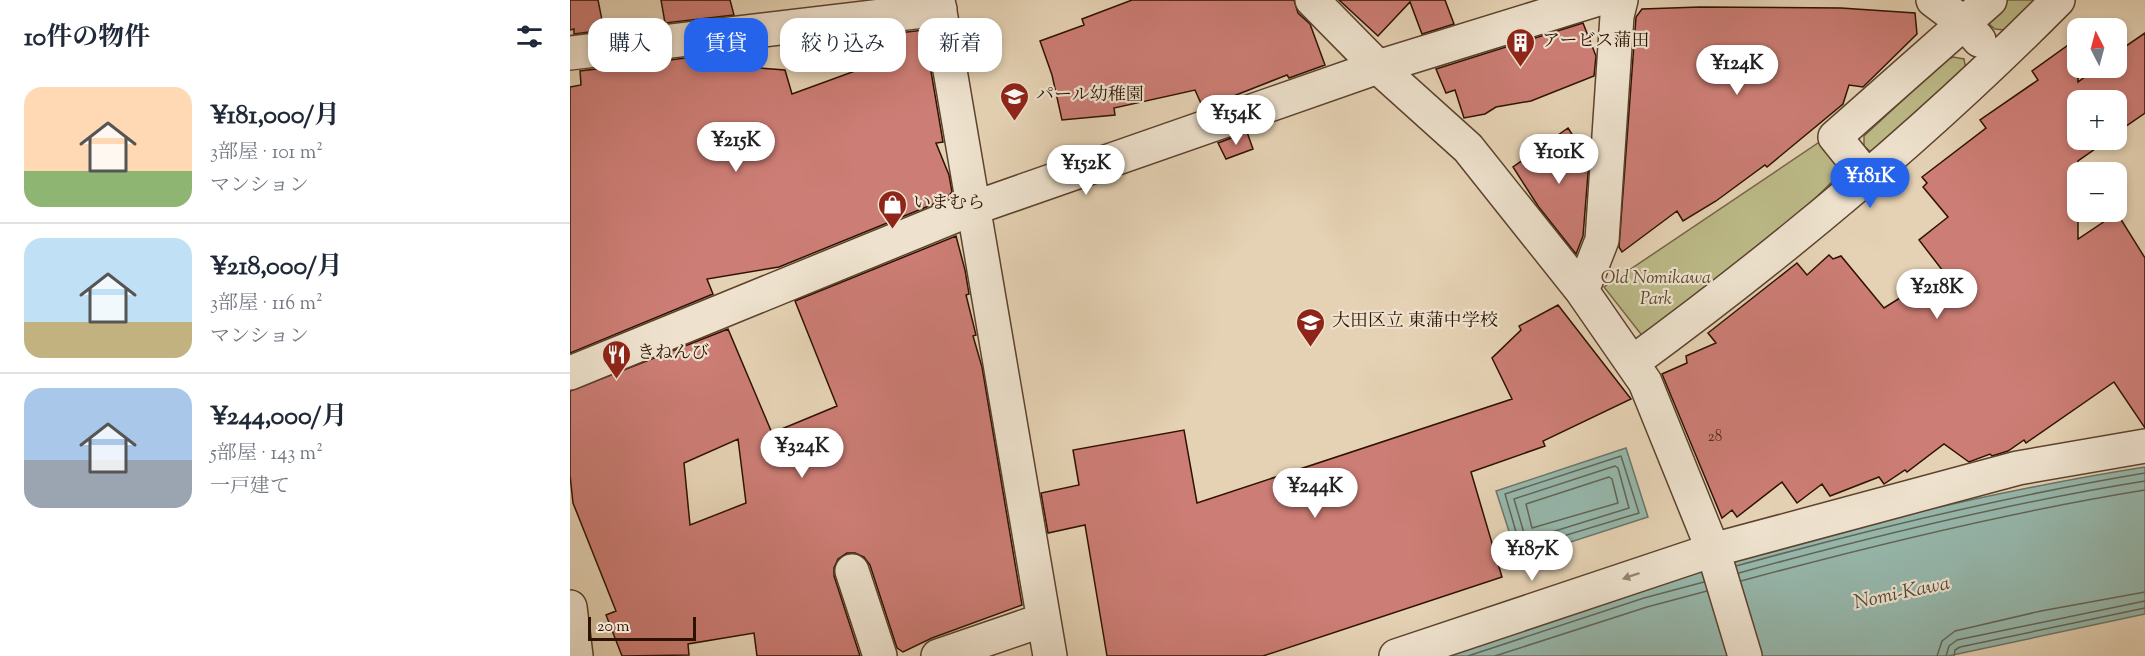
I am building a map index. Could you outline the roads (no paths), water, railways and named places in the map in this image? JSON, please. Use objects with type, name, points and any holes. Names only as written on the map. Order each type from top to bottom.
[{"type":"street","points":[[1312,0],[1378,67],[1468,148],[1582,291],[1633,362],[1645,382],[1705,556],[1745,656]]},
{"type":"street","points":[[570,373],[974,208],[1378,67],[1595,0]]},
{"type":"street","points":[[1582,291],[1602,240],[1617,16],[1621,0]]},
{"type":"street","points":[[1933,0],[1965,24],[1997,61]]},
{"type":"street","points":[[1868,178],[1835,137],[1990,0]]},
{"type":"street","points":[[1633,362],[1868,178],[1997,61],[2058,0]]},
{"type":"street","points":[[570,53],[939,4],[1050,656]]},
{"type":"street","points":[[1396,656],[1705,556],[2018,468],[2145,446]]},
{"type":"street","points":[[852,571],[880,656]]},
{"type":"street","points":[[570,607],[576,656]]},
{"type":"street","points":[[938,656],[1043,620]]},
{"type":"water","points":[[1626,448],[1648,517],[1518,559],[1496,491]]},
{"type":"water","name":"Nomi-Kawa","points":[[2145,467],[2145,614],[1948,656],[1427,656],[1615,593],[1766,550],[1892,518],[2018,490]]},
{"type":"place","name":"アービス蒲田","points":[[1521,68]]},
{"type":"place","name":"パール幼稚園","points":[[1015,122]]},
{"type":"place","name":"いまむら","points":[[892,230]]},
{"type":"place","name":"大田区立 東蒲中学校","points":[[1311,348]]},
{"type":"place","name":"きねんび","points":[[616,380]]},
{"type":"park label","name":"Old Nomikawa Park","points":[[1656,289]]}]
